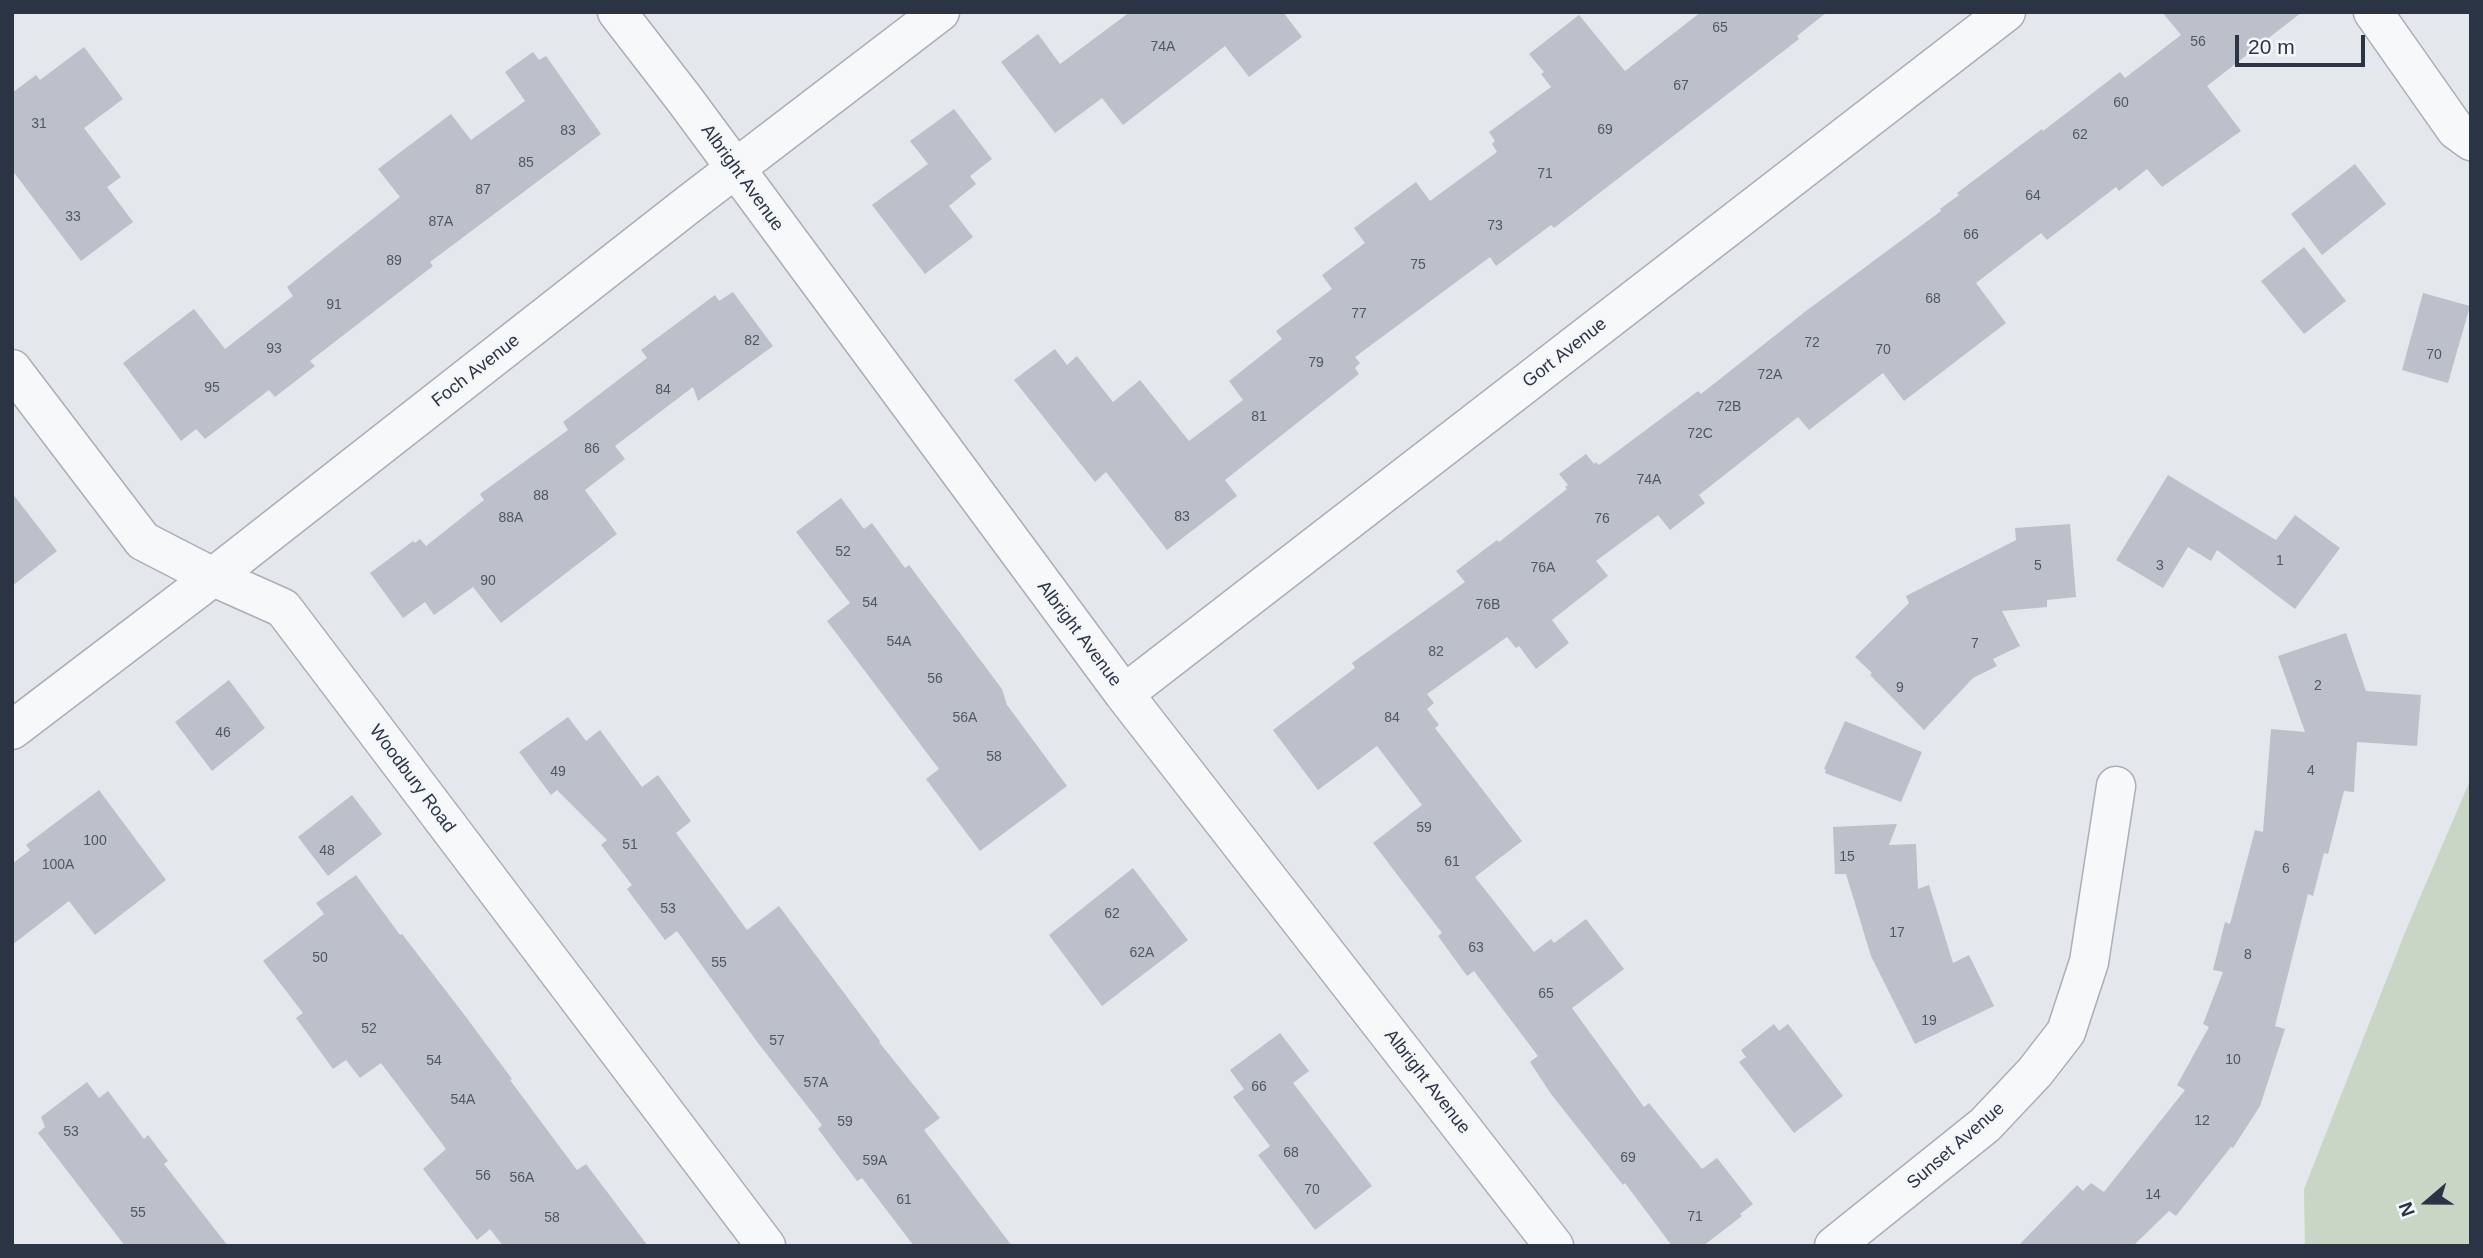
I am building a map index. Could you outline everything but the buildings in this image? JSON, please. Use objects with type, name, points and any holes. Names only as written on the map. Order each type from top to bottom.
[{"type":"street","name":"Albright Avenue","points":[[617,12],[1124,694],[1555,1246]]},
{"type":"street","name":"Foch Avenue","points":[[12,730],[940,12]]},
{"type":"street","name":"Gort Avenue","points":[[1124,694],[2006,12]]},
{"type":"street","points":[[2373,12],[2456,130],[2471,141]]},
{"type":"street","name":"Woodbury Road","points":[[12,369],[143,541],[213,577],[283,608],[766,1246]]},
{"type":"street","name":"Sunset Avenue","points":[[1834,1246],[1985,1125],[2035,1072],[2066,1032],[2089,962],[2116,786]]},
{"type":"green space","points":[[2471,778],[2471,1246],[2305,1246],[2304,1189],[2406,930]]}]
